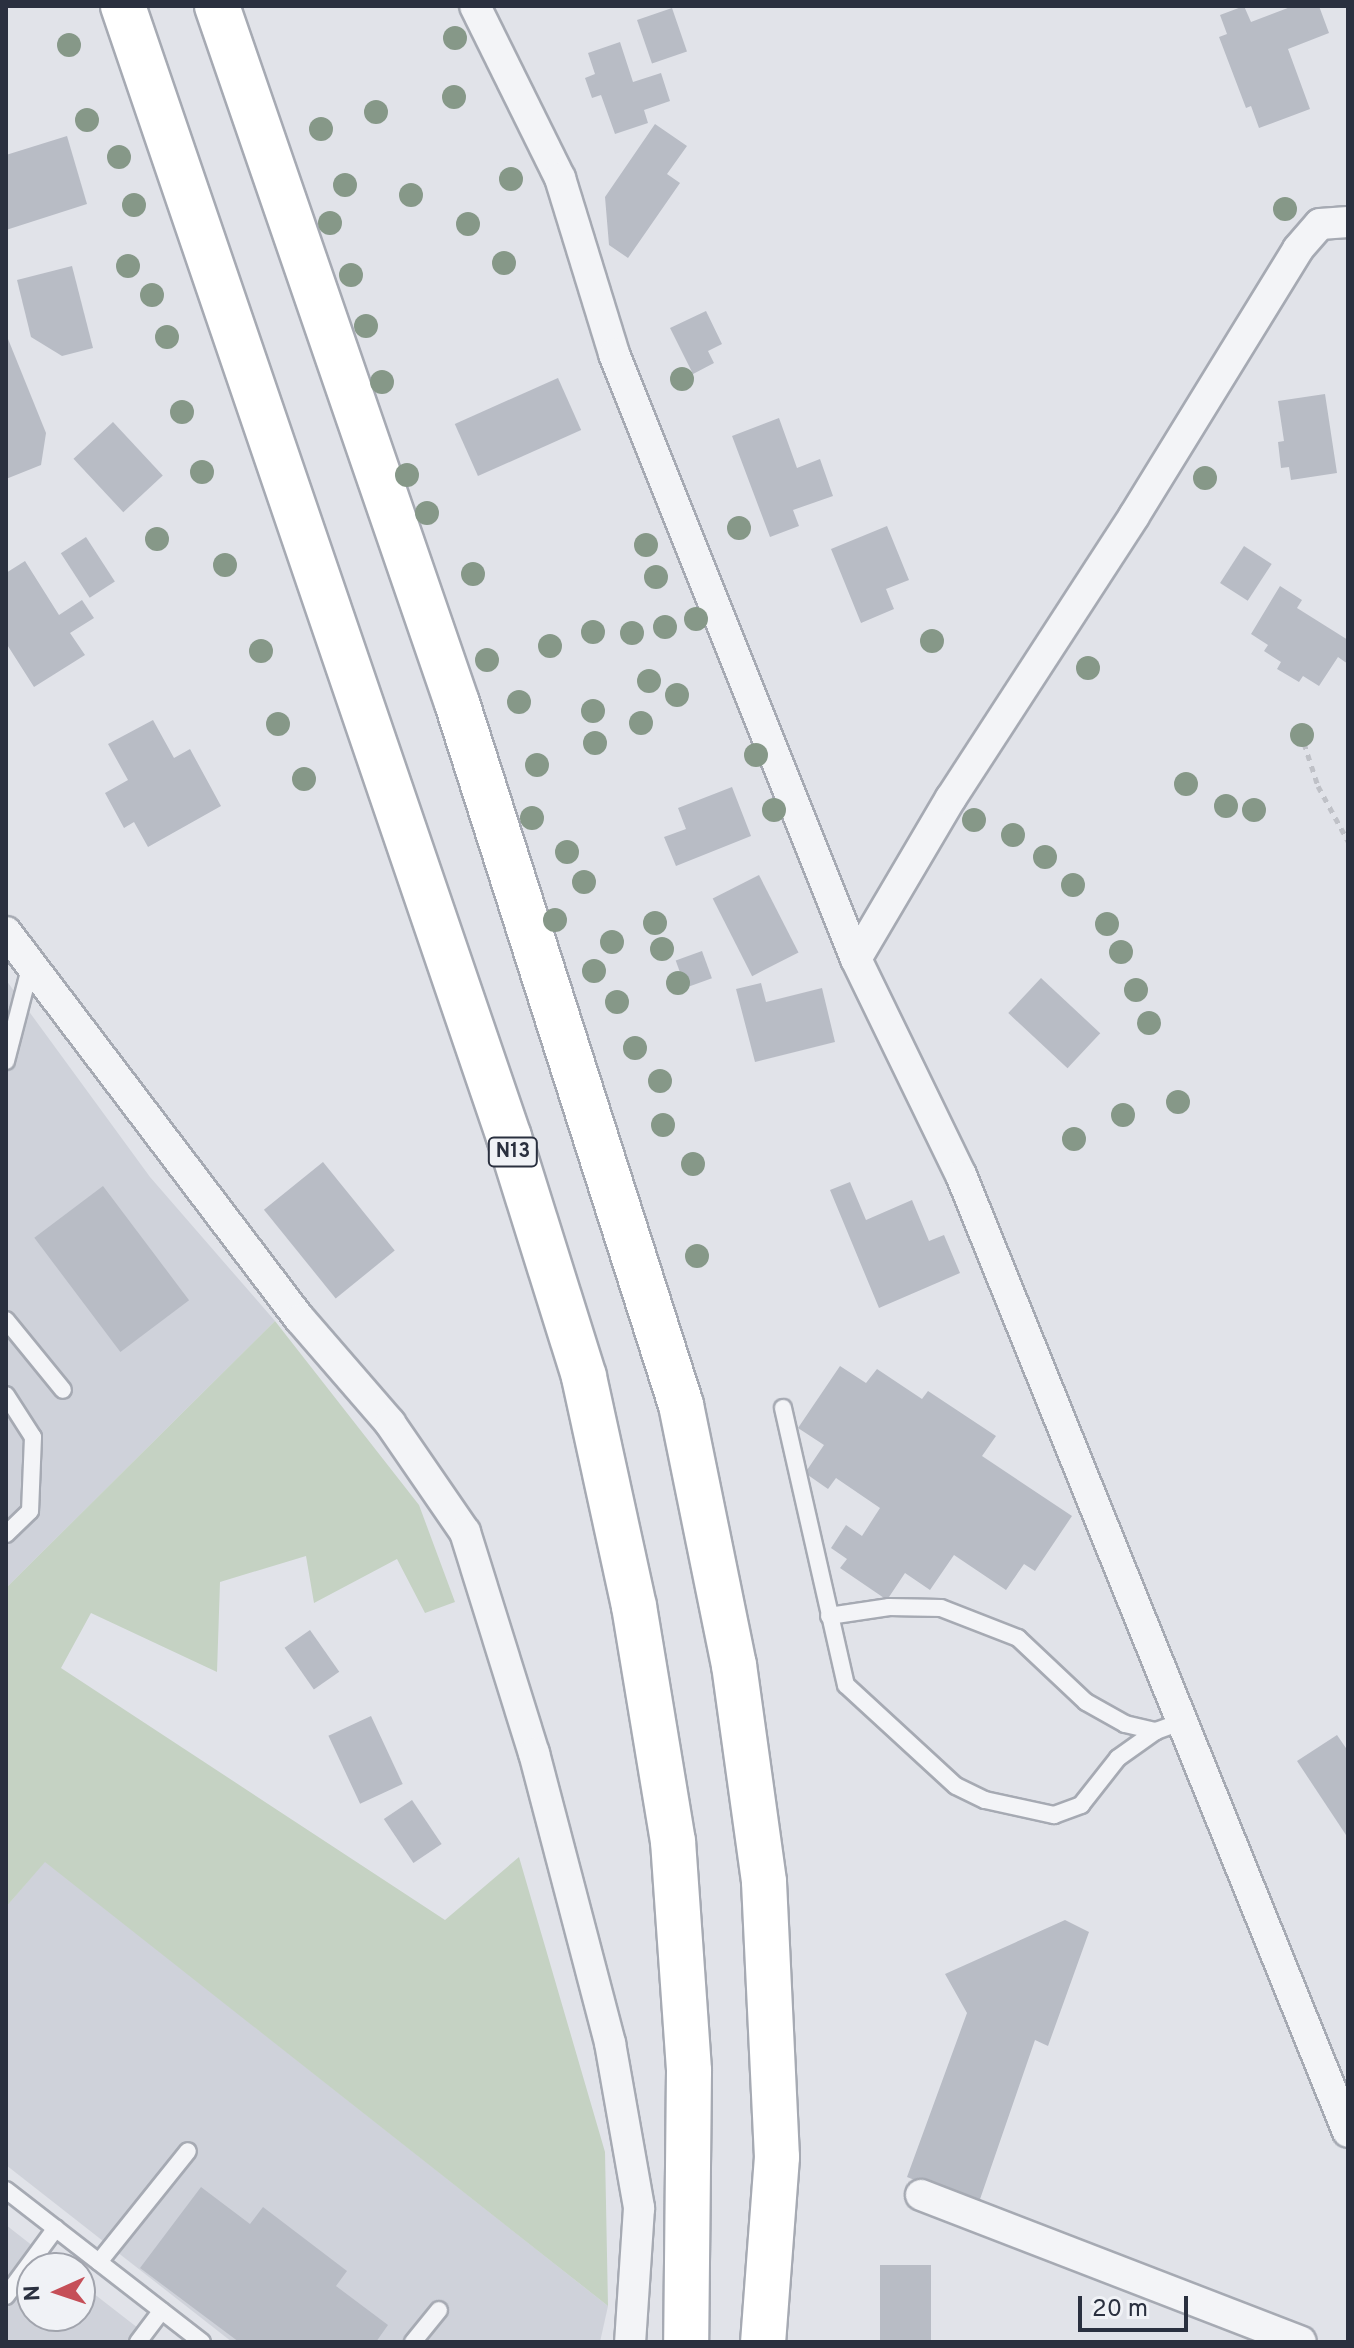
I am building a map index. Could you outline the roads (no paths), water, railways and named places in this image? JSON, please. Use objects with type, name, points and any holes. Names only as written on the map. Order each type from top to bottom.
[{"type":"highway","name":"N13","points":[[123,6],[509,1137],[584,1377],[634,1606],[673,1841],[689,2071],[686,2342]]},
{"type":"highway","points":[[217,6],[462,718],[681,1405],[734,1665],[764,1882],[777,2157],[763,2342]]},
{"type":"street","points":[[475,6],[560,178],[614,354],[856,959],[961,1175],[1170,1726],[1348,2132]]},
{"type":"street","points":[[856,959],[951,798],[1134,516],[1298,249],[1320,224],[1348,222]]},
{"type":"street","points":[[6,932],[300,1319],[390,1423],[465,1532],[534,1753],[610,2043],[639,2208],[630,2342]]},
{"type":"street","points":[[921,2195],[1301,2342]]},
{"type":"lane","points":[[6,1061],[31,964]]},
{"type":"lane","points":[[6,1320],[63,1390]]},
{"type":"lane","points":[[6,1395],[33,1437],[30,1511],[6,1534]]},
{"type":"lane","points":[[783,1408],[846,1685],[956,1786],[985,1800],[1054,1815],[1081,1805],[1118,1758],[1170,1726]]},
{"type":"lane","points":[[829,1616],[889,1607],[941,1608],[1018,1638],[1086,1702],[1125,1724],[1170,1726]]},
{"type":"lane","points":[[99,2262],[188,2151]]},
{"type":"lane","points":[[6,2190],[202,2342]]},
{"type":"lane","points":[[6,2296],[56,2228]]},
{"type":"lane","points":[[413,2342],[439,2310]]},
{"type":"lane","points":[[138,2342],[161,2311]]}]
